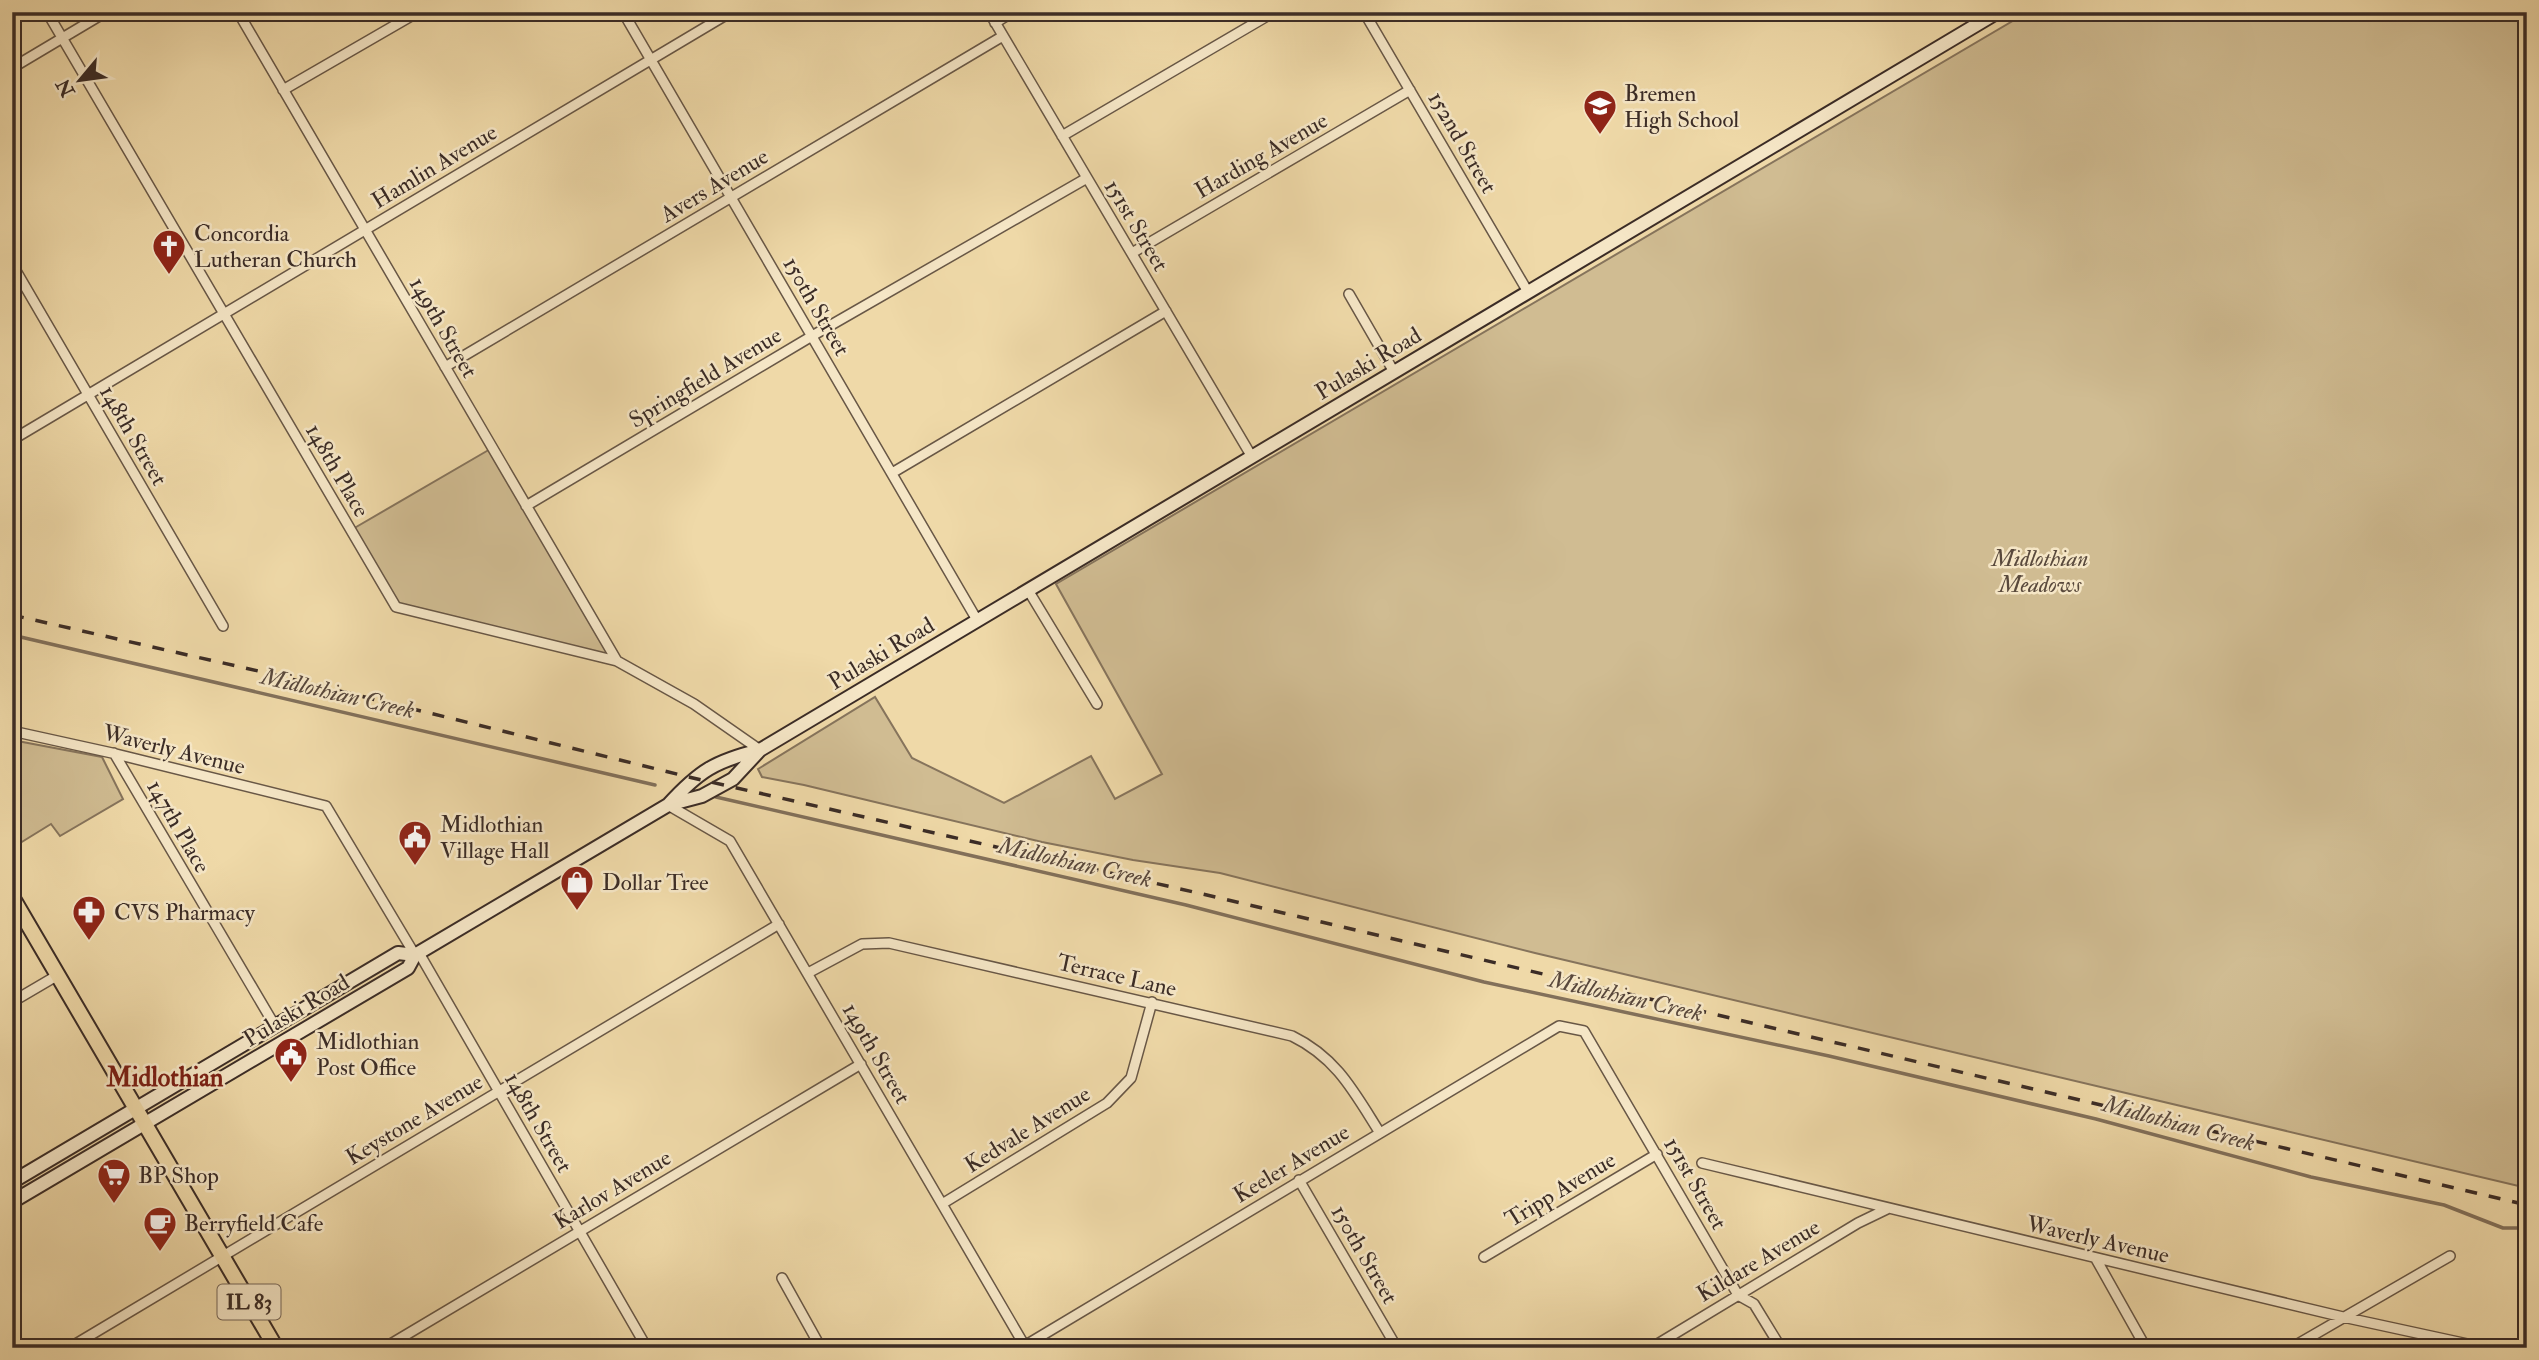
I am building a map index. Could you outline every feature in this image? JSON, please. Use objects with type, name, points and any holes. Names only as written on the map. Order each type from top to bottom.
[{"type":"main road","name":"Pulaski Road","points":[[12,1202],[408,968],[417,954],[668,805],[702,796],[723,785],[733,779],[760,750],[1998,12]]},
{"type":"main road","name":"Pulaski Road","points":[[668,805],[693,778],[703,772],[725,759],[760,750]]},
{"type":"main road","name":"IL 83","points":[[12,897],[276,1348]]},
{"type":"main road","name":"Pulaski Road","points":[[12,1182],[398,953],[417,954]]},
{"type":"street","name":"148th Place","points":[[47,12],[396,607],[617,661],[694,704],[760,750]]},
{"type":"street","points":[[12,68],[106,12]]},
{"type":"street","name":"149th Street","points":[[238,12],[617,661]]},
{"type":"street","points":[[283,90],[418,12]]},
{"type":"street","name":"150th Street","points":[[623,12],[977,620]]},
{"type":"street","name":"Hamlin Avenue","points":[[12,439],[731,12]]},
{"type":"street","name":"151st Street","points":[[989,12],[1252,457]]},
{"type":"street","points":[[995,23],[1013,12]]},
{"type":"street","points":[[1062,136],[1274,12]]},
{"type":"street","name":"152nd Street","points":[[1364,12],[1528,292]]},
{"type":"street","name":"Avers Avenue","points":[[445,367],[1003,36]]},
{"type":"street","name":"Harding Avenue","points":[[1132,253],[1410,90]]},
{"type":"street","name":"Springfield Avenue","points":[[526,506],[812,336],[1087,178]]},
{"type":"street","name":"148th Street","points":[[12,264],[223,626]]},
{"type":"street","points":[[1349,294],[1394,372]]},
{"type":"street","points":[[892,473],[1166,311]]},
{"type":"street","points":[[1028,590],[1097,704]]},
{"type":"street","name":"Waverly Avenue","points":[[12,731],[114,753],[326,806]]},
{"type":"street","name":"147th Place","points":[[114,753],[275,1026]]},
{"type":"street","name":"149th Street","points":[[668,805],[730,841],[1024,1347]]},
{"type":"street","name":"148th Street","points":[[326,806],[417,954],[647,1348]]},
{"type":"street","name":"Keystone Avenue","points":[[69,1348],[779,924]]},
{"type":"street","name":"Terrace Lane","points":[[808,973],[862,944],[889,943],[1292,1036],[1313,1046],[1347,1080],[1380,1133]]},
{"type":"street","points":[[12,1002],[58,975]]},
{"type":"street","name":"Kedvale Avenue","points":[[942,1204],[1107,1103],[1131,1078],[1152,1002]]},
{"type":"street","name":"Keeler Avenue","points":[[1024,1347],[1559,1026],[1584,1031]]},
{"type":"street","name":"151st Street","points":[[1584,1031],[1738,1295],[1754,1304],[1781,1348]]},
{"type":"street","name":"Karlov Avenue","points":[[384,1348],[861,1064]]},
{"type":"street","name":"Tripp Avenue","points":[[1484,1258],[1657,1154]]},
{"type":"street","name":"Waverly Avenue","points":[[1702,1163],[2096,1259],[2486,1348]]},
{"type":"street","name":"150th Street","points":[[1300,1180],[1397,1348]]},
{"type":"street","name":"Kildare Avenue","points":[[1651,1348],[1858,1223],[1887,1209]]},
{"type":"street","points":[[2291,1348],[2450,1255]]},
{"type":"street","points":[[2096,1259],[2147,1348]]},
{"type":"street","points":[[782,1278],[821,1348]]},
{"type":"green space","name":"Midlothian Meadows","points":[[2028,12],[2527,12],[2527,1188],[1535,953],[1220,873],[1133,860],[1042,842],[762,777],[758,769],[875,697],[912,758],[1004,803],[1091,756],[1115,799],[1162,774],[1056,584]]},
{"type":"green space","points":[[492,448],[617,661],[396,607],[351,530]]},
{"type":"green space","points":[[12,740],[102,757],[123,799],[60,836],[51,824],[12,848]]},
{"type":"waterway","name":"Midlothian Creek","points":[[12,635],[655,785]]},
{"type":"waterway","name":"Midlothian Creek","points":[[716,797],[1186,905],[1484,982],[1829,1056],[2096,1119],[2311,1177],[2444,1205],[2503,1228],[2527,1228]]},
{"type":"railway","points":[[12,615],[267,673],[693,778],[1198,893],[2527,1205]]},
{"type":"place","name":"Bremen High School","points":[[1600,136]]},
{"type":"place","name":"Concordia Lutheran Church","points":[[169,276]]},
{"type":"place","name":"Midlothian Village Hall","points":[[415,867]]},
{"type":"place","name":"Dollar Tree","points":[[577,912]]},
{"type":"place","name":"CVS Pharmacy","points":[[89,942]]},
{"type":"place","name":"Midlothian Post Office","points":[[291,1084]]},
{"type":"place","name":"BP Shop","points":[[114,1205]]},
{"type":"place","name":"Berryfield Cafe","points":[[160,1253]]},
{"type":"district","name":"Midlothian","points":[[165,1077]]}]
